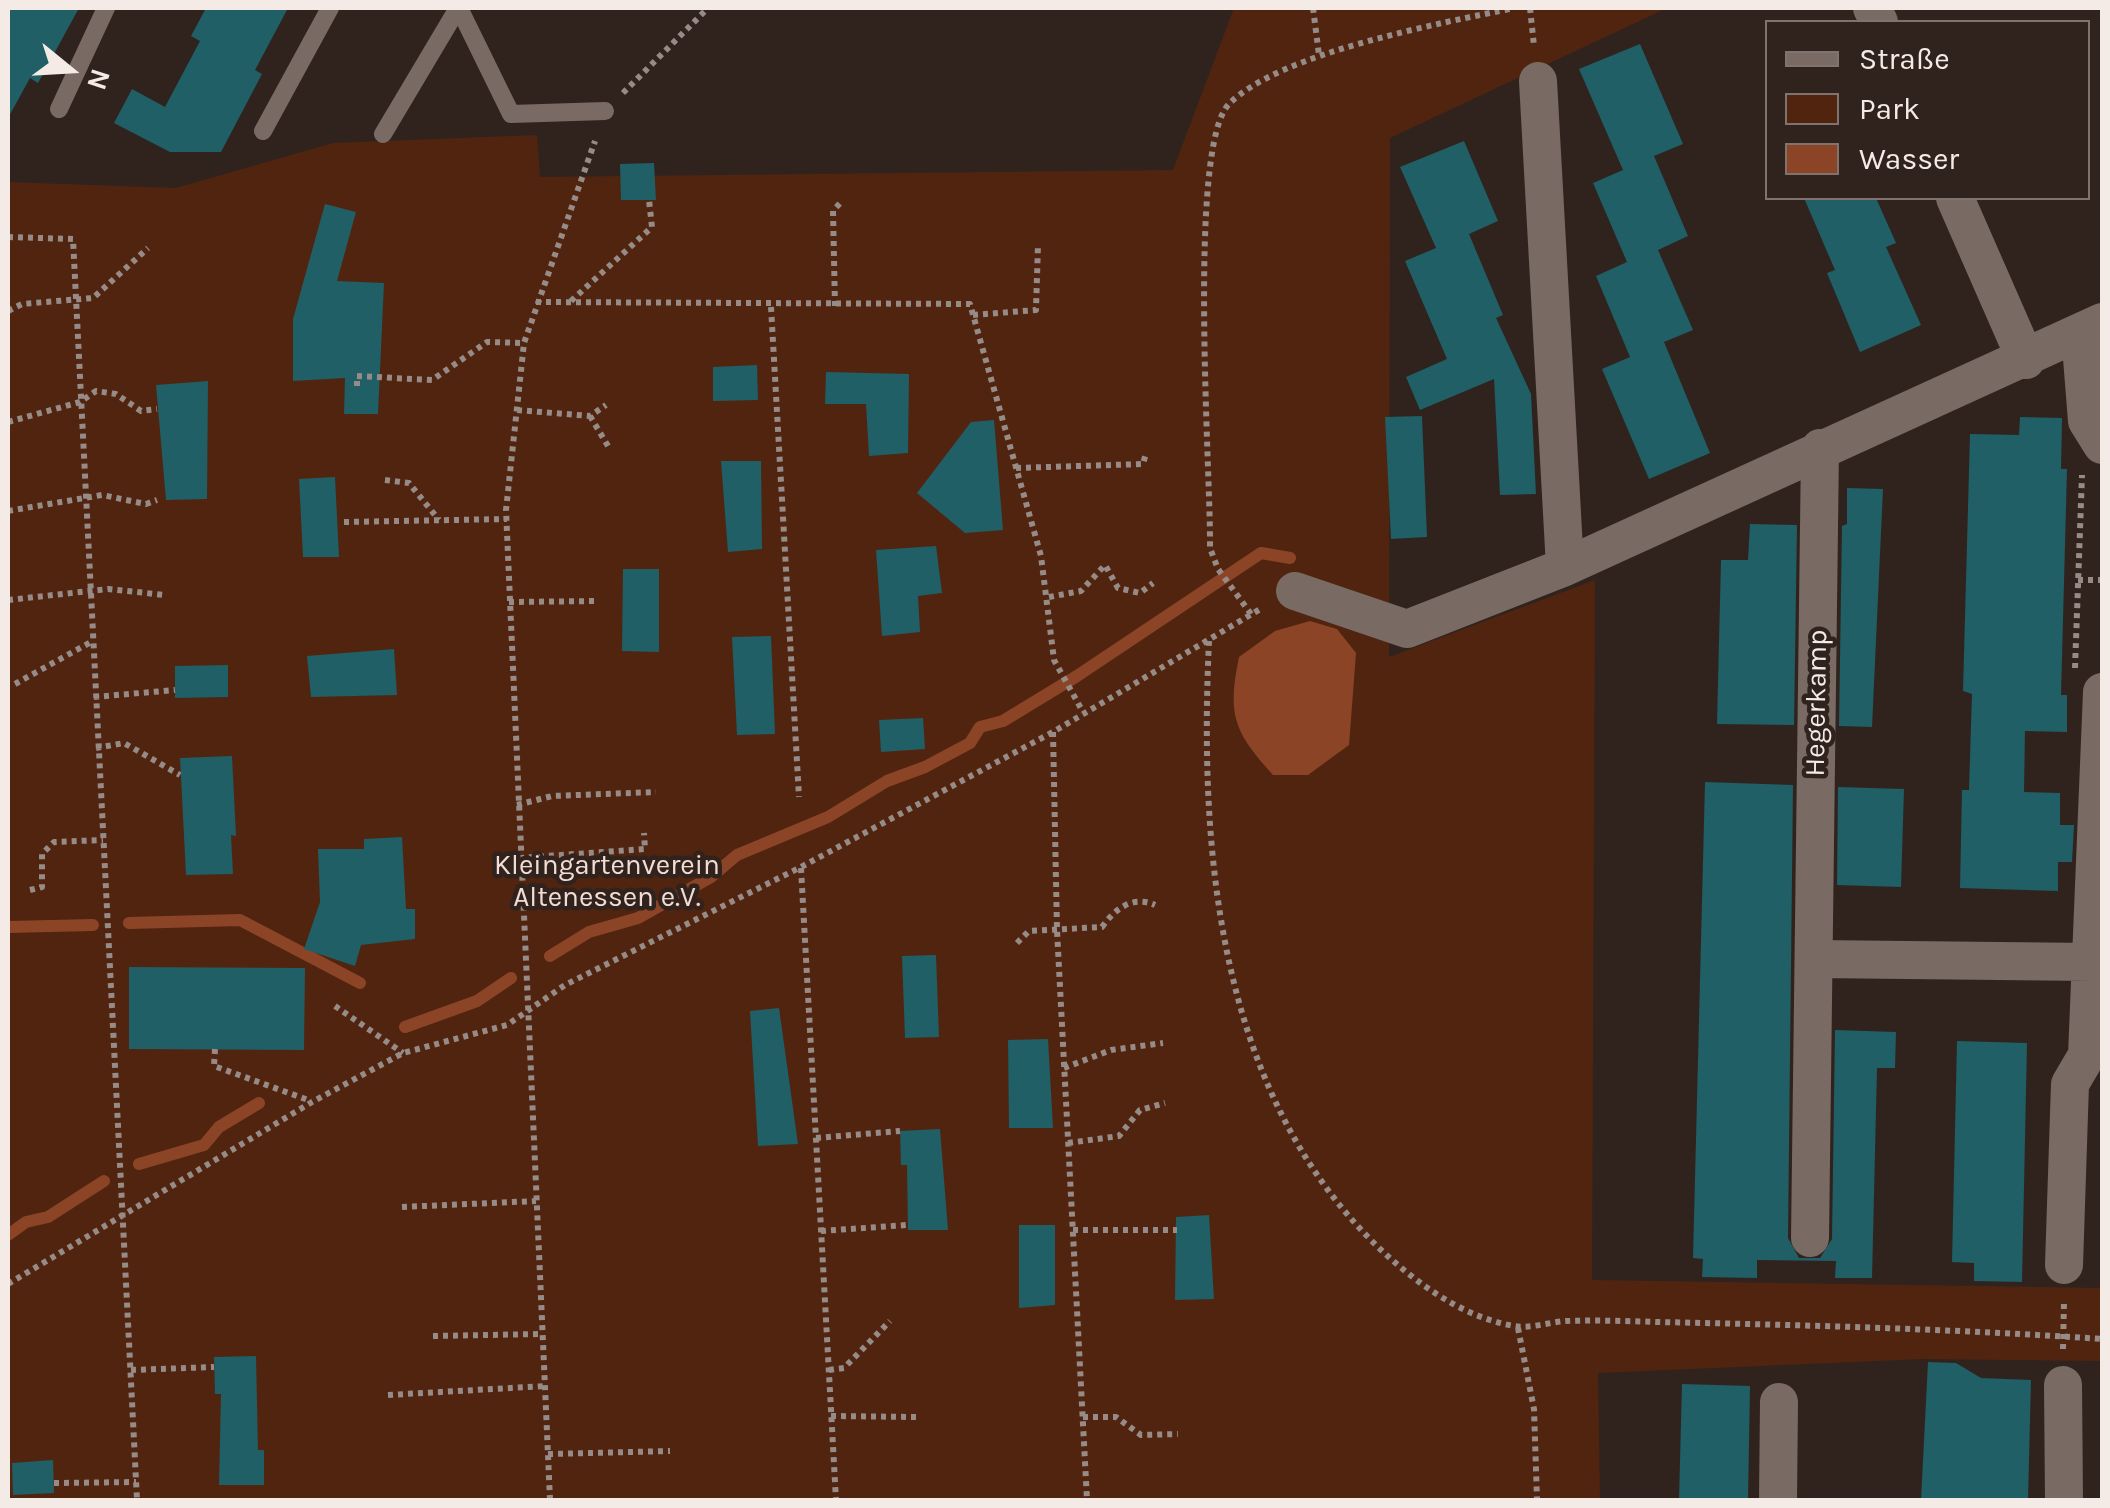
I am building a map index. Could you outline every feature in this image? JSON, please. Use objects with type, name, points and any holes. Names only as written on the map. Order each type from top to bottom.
[{"type":"street","points":[[1538,81],[1566,568]]},
{"type":"street","points":[[1956,200],[2026,360]]},
{"type":"street","points":[[1295,591],[1407,629],[1566,568],[1820,448],[2091,328],[2095,433]]},
{"type":"street","name":"Hegerkamp","points":[[1810,1238],[1820,448]]},
{"type":"street","points":[[2064,1266],[2070,1084],[2087,1055],[2099,840],[2102,692]]},
{"type":"street","points":[[1815,959],[2091,962]]},
{"type":"street","points":[[2063,1385],[2064,1500]]},
{"type":"street","points":[[1778,1402],[1778,1500]]},
{"type":"lane","points":[[59,108],[106,8]]},
{"type":"lane","points":[[264,131],[330,8]]},
{"type":"lane","points":[[458,8],[512,114],[605,111]]},
{"type":"lane","points":[[383,134],[458,8]]},
{"type":"path","points":[[550,1500],[509,602],[507,520],[516,410],[524,343],[536,302],[605,111],[708,8]]},
{"type":"path","points":[[1312,8],[1319,55]]},
{"type":"path","points":[[1251,614],[1218,569],[1210,548],[1205,216],[1211,146],[1225,107],[1250,86],[1319,55],[1514,8]]},
{"type":"path","points":[[570,302],[652,228],[649,200]]},
{"type":"path","points":[[835,306],[833,210],[841,202]]},
{"type":"path","points":[[8,237],[73,239],[137,1500]]},
{"type":"path","points":[[972,315],[1036,310],[1038,244]]},
{"type":"path","points":[[8,311],[22,304],[94,298],[148,248]]},
{"type":"path","points":[[536,302],[771,307],[970,304],[1049,597],[1054,660],[1083,712]]},
{"type":"path","points":[[771,307],[799,797]]},
{"type":"path","points":[[358,386],[357,376],[432,380],[487,342],[524,343]]},
{"type":"path","points":[[8,422],[80,402],[96,390],[116,394],[141,411],[158,409]]},
{"type":"path","points":[[516,410],[590,416],[606,405]]},
{"type":"path","points":[[590,416],[608,446]]},
{"type":"path","points":[[2095,433],[2078,580],[2074,677],[2102,692]]},
{"type":"path","points":[[1016,468],[1143,464],[1146,453]]},
{"type":"path","points":[[386,480],[409,483],[440,520]]},
{"type":"path","points":[[8,510],[102,495],[146,504],[157,500]]},
{"type":"path","points":[[344,522],[507,520]]},
{"type":"path","points":[[1049,597],[1081,591],[1106,565],[1118,588],[1140,593],[1153,584]]},
{"type":"path","points":[[2078,580],[2102,580]]},
{"type":"path","points":[[8,600],[108,589],[165,596]]},
{"type":"path","points":[[8,1284],[312,1102],[403,1053],[506,1025],[564,985],[801,868],[1053,732],[1295,591]]},
{"type":"path","points":[[509,602],[600,601]]},
{"type":"path","points":[[1210,640],[1205,736],[1220,907],[1240,1007],[1274,1106],[1321,1182],[1360,1230],[1409,1277],[1460,1307],[1518,1328],[1563,1321],[1658,1322],[2102,1339]]},
{"type":"path","points":[[15,684],[91,642]]},
{"type":"path","points":[[94,697],[175,690]]},
{"type":"path","points":[[1053,732],[1056,930],[1087,1500]]},
{"type":"path","points":[[96,748],[124,743],[180,775]]},
{"type":"path","points":[[517,804],[552,796],[656,792]]},
{"type":"path","points":[[519,858],[645,849],[644,834]]},
{"type":"path","points":[[30,890],[42,887],[42,854],[54,842],[103,840]]},
{"type":"path","points":[[801,868],[836,1500]]},
{"type":"path","points":[[1017,943],[1030,930],[1102,927],[1117,907],[1144,900],[1155,904]]},
{"type":"path","points":[[335,1006],[403,1053]]},
{"type":"path","points":[[1064,1068],[1111,1050],[1163,1044]]},
{"type":"path","points":[[216,1049],[214,1066],[312,1102]]},
{"type":"path","points":[[1068,1144],[1119,1136],[1140,1110],[1165,1103]]},
{"type":"path","points":[[816,1138],[900,1130]]},
{"type":"path","points":[[402,1207],[536,1201]]},
{"type":"path","points":[[821,1231],[908,1225]]},
{"type":"path","points":[[1073,1230],[1177,1230]]},
{"type":"path","points":[[2063,1385],[2064,1266]]},
{"type":"path","points":[[829,1370],[844,1368],[890,1321]]},
{"type":"path","points":[[1518,1328],[1534,1409],[1537,1500]]},
{"type":"path","points":[[433,1336],[542,1334]]},
{"type":"path","points":[[130,1370],[214,1367]]},
{"type":"path","points":[[388,1395],[544,1386]]},
{"type":"path","points":[[831,1416],[916,1417]]},
{"type":"path","points":[[1082,1417],[1116,1417],[1141,1436],[1178,1434]]},
{"type":"path","points":[[548,1454],[670,1452]]},
{"type":"path","points":[[54,1483],[136,1482]]},
{"type":"green space","name":"Kleingartenverein Altenessen e.V.","points":[[1234,8],[1667,8],[1390,138],[1389,657],[1595,580],[1592,1280],[2102,1288],[2102,1361],[1923,1359],[1598,1373],[1600,1500],[8,1500],[8,182],[176,188],[333,143],[537,135],[540,177],[1173,170]]},
{"type":"water","points":[[1310,621],[1337,629],[1356,653],[1349,745],[1308,775],[1273,775],[1250,747],[1237,722],[1234,694],[1239,657],[1275,631]]},
{"type":"building","points":[[8,8],[79,8],[38,83],[30,78],[8,118]]},
{"type":"building","points":[[206,8],[288,8],[255,70],[262,74],[221,152],[170,152],[114,123],[132,89],[165,107],[200,41],[191,36]]},
{"type":"building","points":[[1640,44],[1683,144],[1654,156],[1688,236],[1658,250],[1693,330],[1664,342],[1710,453],[1649,479],[1602,369],[1630,357],[1596,276],[1627,262],[1593,183],[1623,170],[1579,69]]},
{"type":"building","points":[[1464,141],[1498,221],[1469,234],[1503,315],[1496,318],[1531,394],[1536,494],[1500,495],[1494,379],[1420,410],[1406,377],[1447,359],[1405,261],[1436,248],[1400,167]]},
{"type":"building","points":[[654,163],[656,200],[621,200],[620,164]]},
{"type":"building","points":[[1805,200],[1877,200],[1896,243],[1886,247],[1921,325],[1860,352],[1827,273],[1835,270]]},
{"type":"building","points":[[325,204],[356,212],[337,281],[384,283],[378,414],[344,414],[345,378],[293,381],[293,319]]},
{"type":"building","points":[[757,365],[758,400],[713,401],[713,367]]},
{"type":"building","points":[[826,372],[909,374],[908,453],[869,456],[866,404],[825,404]]},
{"type":"building","points":[[208,381],[207,499],[166,500],[156,385]]},
{"type":"building","points":[[1422,416],[1427,537],[1391,539],[1385,417]]},
{"type":"building","points":[[2020,417],[2062,418],[2061,469],[2067,469],[2061,695],[2067,695],[2067,732],[2025,731],[2024,792],[2060,793],[2060,825],[2074,825],[2072,862],[2058,862],[2058,891],[1960,888],[1962,790],[1969,790],[1972,694],[1963,691],[1970,434],[2019,435]]},
{"type":"building","points":[[994,420],[1003,530],[965,533],[917,493],[971,422]]},
{"type":"building","points":[[721,461],[761,461],[762,549],[728,552]]},
{"type":"building","points":[[335,477],[339,557],[303,557],[299,479]]},
{"type":"building","points":[[1847,488],[1883,489],[1872,727],[1839,726],[1842,526],[1847,524]]},
{"type":"building","points":[[1750,524],[1797,525],[1794,725],[1717,724],[1721,560],[1748,560]]},
{"type":"building","points":[[936,546],[942,593],[918,596],[920,632],[882,636],[876,550]]},
{"type":"building","points":[[623,569],[659,569],[659,652],[622,651]]},
{"type":"building","points":[[771,636],[775,734],[737,735],[732,637]]},
{"type":"building","points":[[394,649],[397,695],[311,697],[307,656]]},
{"type":"building","points":[[228,665],[228,697],[175,698],[175,666]]},
{"type":"building","points":[[923,718],[925,749],[881,752],[879,720]]},
{"type":"building","points":[[232,756],[236,836],[231,835],[233,874],[186,875],[180,758]]},
{"type":"building","points":[[1705,782],[1793,785],[1788,1238],[1799,1258],[1820,1258],[1832,1239],[1835,1030],[1896,1032],[1895,1068],[1877,1068],[1872,1278],[1835,1278],[1836,1261],[1757,1260],[1757,1278],[1702,1277],[1703,1259],[1693,1258]]},
{"type":"building","points":[[1838,787],[1904,789],[1901,887],[1837,885]]},
{"type":"building","points":[[402,837],[406,909],[415,909],[415,939],[361,945],[355,966],[304,949],[320,902],[318,849],[364,849],[364,839]]},
{"type":"building","points":[[936,955],[939,1037],[905,1038],[902,956]]},
{"type":"building","points":[[129,967],[305,968],[304,1050],[129,1049]]},
{"type":"building","points":[[779,1008],[798,1144],[758,1146],[750,1011]]},
{"type":"building","points":[[1048,1039],[1053,1128],[1009,1128],[1008,1040]]},
{"type":"building","points":[[1957,1041],[2027,1043],[2022,1282],[1974,1281],[1974,1263],[1952,1262]]},
{"type":"building","points":[[940,1129],[948,1230],[908,1230],[907,1165],[901,1165],[900,1131]]},
{"type":"building","points":[[1209,1215],[1214,1299],[1175,1300],[1176,1217]]},
{"type":"building","points":[[1019,1225],[1055,1225],[1055,1305],[1019,1308]]},
{"type":"building","points":[[256,1356],[258,1450],[264,1450],[264,1485],[219,1485],[221,1394],[215,1394],[214,1357]]},
{"type":"building","points":[[1928,1362],[1956,1363],[1981,1378],[2031,1380],[2028,1500],[1921,1500]]},
{"type":"building","points":[[1682,1384],[1750,1386],[1748,1500],[1679,1500]]},
{"type":"building","points":[[53,1460],[54,1493],[13,1495],[12,1463]]},
{"type":"waterway","points":[[550,956],[589,932],[638,918],[711,877],[737,855],[828,817],[887,781],[925,767],[970,743],[980,727],[1003,721],[1077,676],[1261,553],[1290,558]]},
{"type":"waterway","points":[[129,923],[240,920],[360,983]]},
{"type":"waterway","points":[[8,927],[93,925]]},
{"type":"waterway","points":[[405,1027],[477,1001],[511,978]]},
{"type":"waterway","points":[[139,1164],[204,1145],[219,1127],[259,1103]]},
{"type":"waterway","points":[[8,1235],[26,1222],[48,1217],[104,1181]]}]
